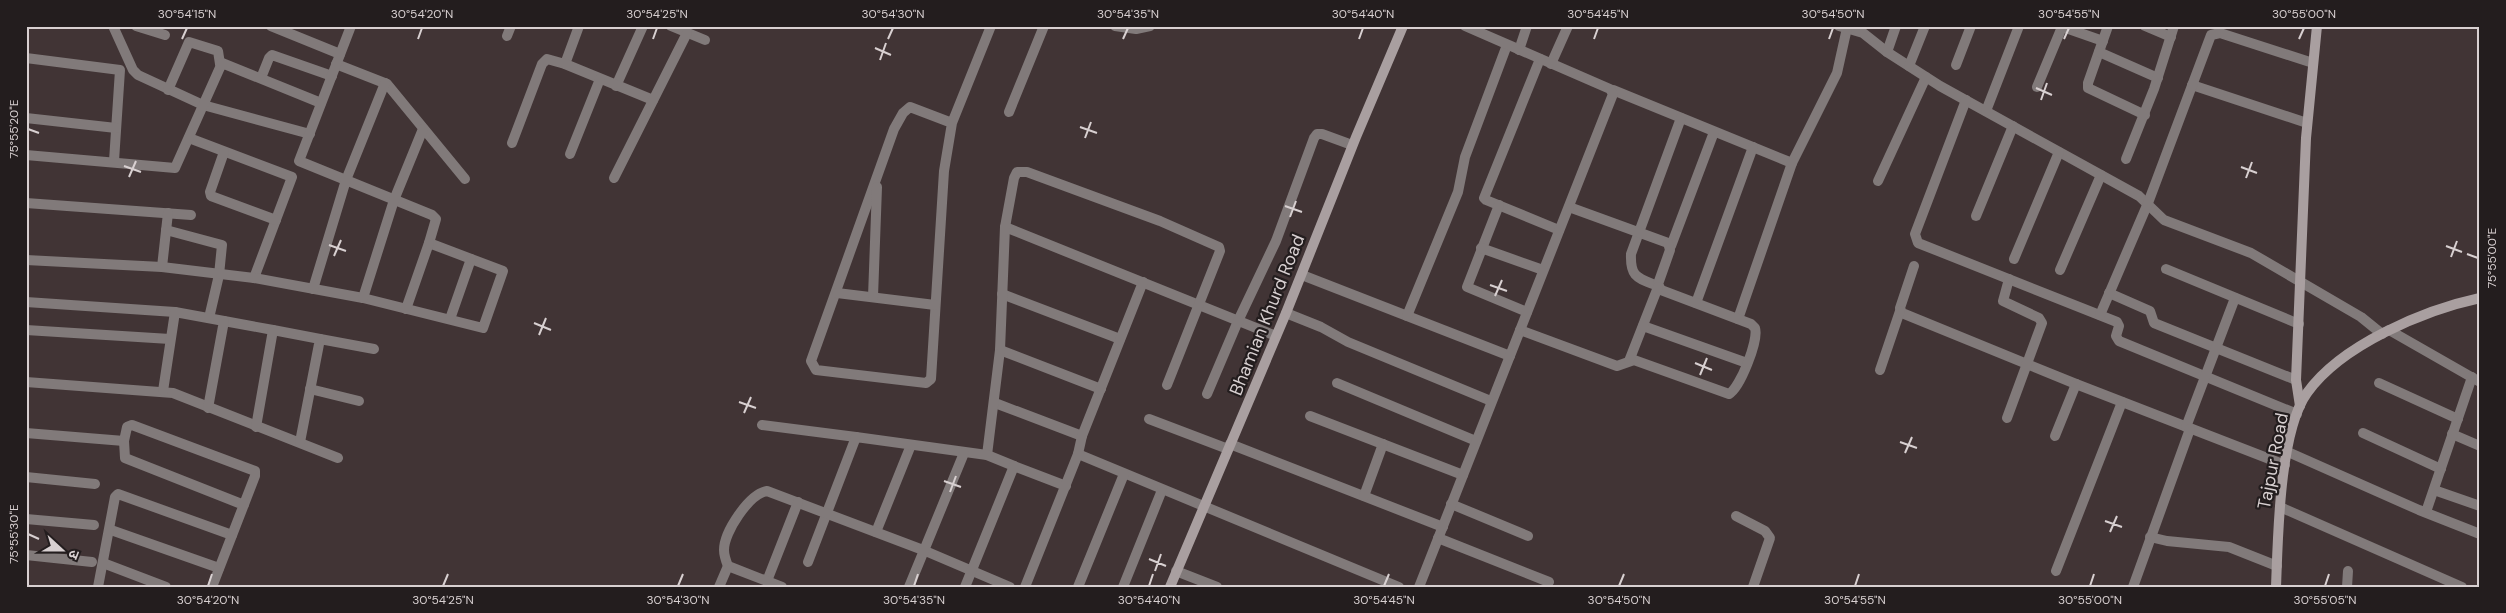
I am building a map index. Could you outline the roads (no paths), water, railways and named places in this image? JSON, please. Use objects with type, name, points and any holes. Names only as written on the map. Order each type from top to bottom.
[{"type":"street","points":[[113,26],[134,72],[168,90],[203,105],[310,134]]},
{"type":"street","points":[[136,26],[165,35]]},
{"type":"street","points":[[271,26],[385,83],[465,179]]},
{"type":"street","points":[[254,278],[351,26]]},
{"type":"street","points":[[565,64],[579,26]]},
{"type":"street","points":[[616,86],[643,26]]},
{"type":"street","points":[[671,26],[705,40]]},
{"type":"street","points":[[952,123],[913,108],[906,110],[894,129],[812,361],[814,368],[908,382],[926,383],[931,379],[944,171],[952,123],[991,26]]},
{"type":"street","points":[[1009,112],[1044,26]]},
{"type":"street","points":[[1115,26],[1136,29],[1150,26]]},
{"type":"street","name":"Bhamian Khurd Road","points":[[1170,587],[1302,275],[1352,145],[1403,26]]},
{"type":"street","points":[[1466,26],[1612,90],[1792,163]]},
{"type":"street","points":[[1519,50],[1527,26]]},
{"type":"street","points":[[1551,64],[1568,26]]},
{"type":"street","points":[[1887,52],[1896,26]]},
{"type":"street","points":[[1909,66],[1925,26]]},
{"type":"street","points":[[1956,65],[1971,26]]},
{"type":"street","points":[[1986,111],[2019,26]]},
{"type":"street","points":[[2108,26],[2088,88],[2145,115]]},
{"type":"street","points":[[2145,26],[2171,37]]},
{"type":"street","points":[[2126,159],[2145,115],[2174,26]]},
{"type":"street","points":[[1966,100],[1915,234],[1915,240],[1918,243],[2100,315],[2118,324],[2116,336],[2119,341],[2206,376],[2299,410],[2296,380],[2300,282],[2308,123],[2317,26]]},
{"type":"street","points":[[1738,319],[1792,163],[1837,73],[1843,27],[1863,33],[1887,52],[1926,77],[2139,196],[2164,220],[2245,250],[2386,332],[2476,380],[2452,434],[2426,512]]},
{"type":"street","points":[[2037,87],[2061,27],[2103,41]]},
{"type":"street","points":[[2100,315],[2148,203],[2211,35],[2216,32],[2313,63]]},
{"type":"street","points":[[614,178],[687,33]]},
{"type":"street","points":[[26,155],[114,161],[175,168],[220,64],[218,51],[189,42],[168,90]]},
{"type":"street","points":[[1407,316],[1458,192],[1465,157],[1507,45]]},
{"type":"street","points":[[2099,52],[2158,78]]},
{"type":"street","points":[[261,78],[269,58],[272,56],[332,76]]},
{"type":"street","points":[[26,58],[119,69],[114,161]]},
{"type":"street","points":[[1540,58],[1484,196],[1486,200],[1559,230]]},
{"type":"street","points":[[512,143],[542,64],[547,59],[565,64],[653,100]]},
{"type":"street","points":[[220,64],[225,63],[321,103]]},
{"type":"street","points":[[1878,181],[1926,77]]},
{"type":"street","points":[[570,154],[600,79]]},
{"type":"street","points":[[314,289],[346,180],[385,83]]},
{"type":"street","points":[[2192,85],[2308,123]]},
{"type":"street","points":[[1419,587],[1613,94],[1612,90]]},
{"type":"street","points":[[26,118],[116,128]]},
{"type":"street","points":[[1520,330],[1609,364],[1617,366],[1629,361],[1640,362],[1729,394],[1738,386],[1757,332],[1750,324],[1641,280],[1630,269],[1630,254],[1637,232],[1681,118]]},
{"type":"street","points":[[1976,216],[2013,126]]},
{"type":"street","points":[[363,298],[394,200],[423,129]]},
{"type":"street","points":[[1629,361],[1714,132]]},
{"type":"street","points":[[1207,394],[1238,321],[1276,241],[1316,136],[1322,134],[1352,145]]},
{"type":"street","points":[[189,138],[292,177]]},
{"type":"street","points":[[1696,303],[1753,147]]},
{"type":"street","points":[[224,152],[210,192],[211,196],[276,220]]},
{"type":"street","points":[[2014,259],[2059,152]]},
{"type":"street","points":[[299,161],[435,217],[429,244],[406,309]]},
{"type":"street","points":[[986,456],[995,402],[1000,350],[1005,227],[1014,178],[1017,172],[1021,170],[1160,221],[1219,246],[1220,251],[1167,385]]},
{"type":"street","points":[[2060,270],[2101,175]]},
{"type":"street","points":[[873,297],[877,179]]},
{"type":"street","points":[[26,203],[191,215]]},
{"type":"street","points":[[1499,205],[1481,248],[1468,288],[1527,312]]},
{"type":"street","points":[[1568,207],[1671,246]]},
{"type":"street","points":[[162,267],[168,213]]},
{"type":"street","points":[[1005,227],[1276,336]]},
{"type":"street","points":[[166,230],[222,245],[219,275],[209,318]]},
{"type":"street","points":[[26,260],[162,267],[254,278],[363,298],[483,328],[503,272],[502,270],[429,244]]},
{"type":"street","points":[[1481,248],[1543,270]]},
{"type":"street","points":[[450,319],[471,258]]},
{"type":"street","points":[[1880,370],[1914,266]]},
{"type":"street","points":[[2166,269],[2299,324]]},
{"type":"street","points":[[1302,275],[1510,356]]},
{"type":"street","points":[[2007,418],[2042,323],[2039,318],[2003,301],[2008,279]]},
{"type":"street","points":[[1025,587],[1066,486],[1078,454],[1082,436],[1143,282]]},
{"type":"street","points":[[837,293],[935,305]]},
{"type":"street","points":[[2109,293],[2150,311],[2153,314],[2152,319],[2154,323],[2296,380]]},
{"type":"street","points":[[1002,294],[1120,339]]},
{"type":"street","points":[[2133,587],[2234,298]]},
{"type":"street","name":"Tajpur Road","points":[[2276,587],[2280,507],[2285,465],[2299,410],[2306,394],[2323,375],[2356,350],[2386,332],[2418,315],[2480,298]]},
{"type":"street","points":[[26,302],[175,312],[374,350]]},
{"type":"street","points":[[1900,311],[2076,384],[2285,465]]},
{"type":"street","points":[[163,391],[175,312]]},
{"type":"street","points":[[1286,313],[1321,327],[1348,342],[1492,402]]},
{"type":"street","points":[[208,408],[224,321]]},
{"type":"street","points":[[1643,326],[1747,363]]},
{"type":"street","points":[[26,330],[170,339]]},
{"type":"street","points":[[256,427],[273,330]]},
{"type":"street","points":[[300,442],[320,339]]},
{"type":"street","points":[[1000,350],[1101,389]]},
{"type":"street","points":[[26,382],[163,391],[338,458]]},
{"type":"street","points":[[1337,383],[1476,440]]},
{"type":"street","points":[[2379,383],[2458,419]]},
{"type":"street","points":[[2055,436],[2076,384]]},
{"type":"street","points":[[310,389],[360,401]]},
{"type":"street","points":[[995,402],[1082,436]]},
{"type":"street","points":[[2056,571],[2122,402]]},
{"type":"street","points":[[1310,416],[1463,475]]},
{"type":"street","points":[[1149,419],[1364,496],[1443,527]]},
{"type":"street","points":[[212,587],[232,534],[244,505],[255,476],[254,470],[132,425],[126,428],[124,441],[125,458],[244,505]]},
{"type":"street","points":[[762,425],[986,456],[1066,486]]},
{"type":"street","points":[[26,433],[124,441]]},
{"type":"street","points":[[2363,433],[2441,469]]},
{"type":"street","points":[[2452,434],[2480,446]]},
{"type":"street","points":[[808,562],[856,438]]},
{"type":"street","points":[[1364,496],[1384,444]]},
{"type":"street","points":[[876,532],[911,445]]},
{"type":"street","points":[[2288,452],[2480,534]]},
{"type":"street","points":[[909,587],[964,453]]},
{"type":"street","points":[[1078,454],[1400,587]]},
{"type":"street","points":[[965,587],[1014,466]]},
{"type":"street","points":[[1078,587],[1124,474]]},
{"type":"street","points":[[26,478],[95,484]]},
{"type":"street","points":[[1123,587],[1162,490]]},
{"type":"street","points":[[2434,490],[2480,506]]},
{"type":"street","points":[[719,587],[728,566],[724,549],[734,522],[750,501],[767,491],[923,550],[1010,587]]},
{"type":"street","points":[[98,587],[111,530],[115,498],[120,493],[232,534]]},
{"type":"street","points":[[767,581],[798,502]]},
{"type":"street","points":[[1451,504],[1528,536]]},
{"type":"street","points":[[2280,507],[2462,587]]},
{"type":"street","points":[[1736,516],[1765,531],[1770,538],[1753,587]]},
{"type":"street","points":[[26,518],[94,525]]},
{"type":"street","points":[[111,530],[219,568]]},
{"type":"street","points":[[2150,537],[2168,541],[2229,547],[2277,566]]},
{"type":"street","points":[[1438,538],[1549,582]]},
{"type":"street","points":[[26,555],[92,562]]},
{"type":"street","points":[[103,563],[166,587]]},
{"type":"street","points":[[728,566],[782,587]]},
{"type":"street","points":[[1176,571],[1217,587]]},
{"type":"street","points":[[2347,587],[2348,571]]}]
